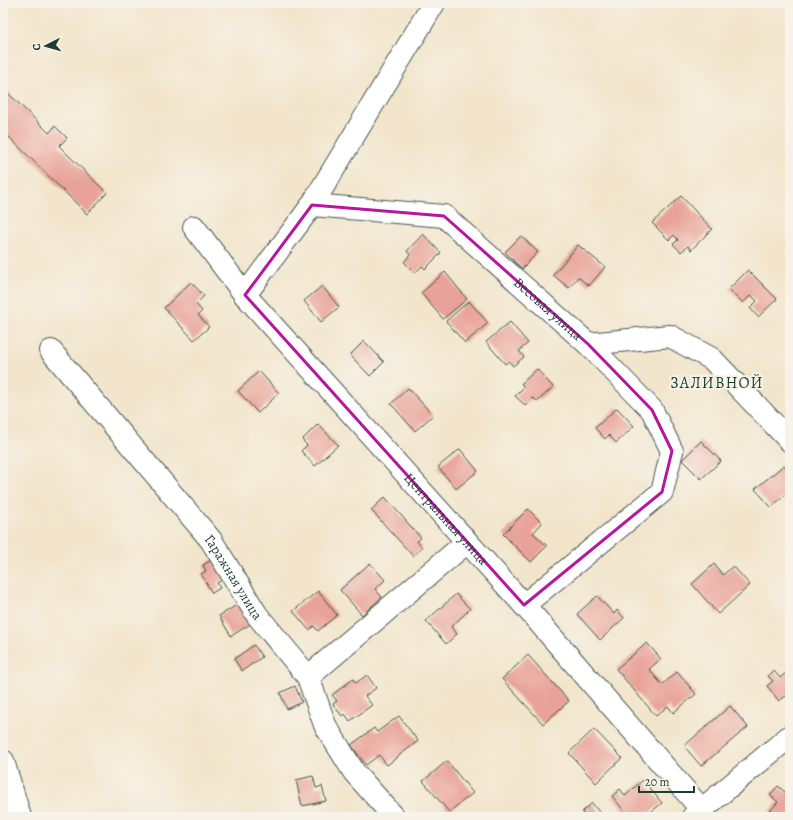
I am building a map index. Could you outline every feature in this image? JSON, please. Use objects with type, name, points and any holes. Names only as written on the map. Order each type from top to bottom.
[{"type":"street","points":[[246,295],[312,205],[434,3]]},
{"type":"street","name":"Весовая улица","points":[[312,205],[444,216],[588,344],[670,336],[712,359],[790,441]]},
{"type":"street","name":"Центральная улица","points":[[194,227],[246,295],[524,605],[697,814]]},
{"type":"street","points":[[524,605],[662,492],[672,451],[652,410],[588,344]]},
{"type":"street","name":"Гаражная улица","points":[[51,351],[211,540],[257,615],[308,677],[325,725],[354,772],[394,817]]},
{"type":"street","points":[[308,677],[467,542]]},
{"type":"street","points":[[697,814],[790,736]]},
{"type":"street","points":[[3,761],[20,817]]},
{"type":"highlighted area","points":[[312,205],[444,216],[588,344],[652,410],[672,451],[662,492],[524,605],[245,295]]},
{"type":"building","points":[[3,88],[49,133],[55,126],[67,138],[59,146],[107,193],[87,214],[3,131]]},
{"type":"building","points":[[681,196],[712,229],[691,250],[688,246],[681,252],[673,244],[678,240],[674,235],[669,240],[652,223]]},
{"type":"building","points":[[423,234],[441,253],[425,269],[422,266],[415,273],[404,262],[410,255],[407,251]]},
{"type":"building","points":[[521,236],[538,252],[522,269],[505,252]]},
{"type":"building","points":[[578,245],[605,267],[589,286],[578,277],[569,288],[553,275]]},
{"type":"building","points":[[748,270],[777,299],[758,317],[750,308],[757,301],[751,295],[743,303],[729,289]]},
{"type":"building","points":[[445,272],[467,299],[443,319],[421,293]]},
{"type":"building","points":[[191,282],[204,296],[196,304],[202,311],[198,315],[209,327],[194,340],[164,308]]},
{"type":"building","points":[[322,286],[339,307],[321,322],[304,301]]},
{"type":"building","points":[[469,301],[488,323],[465,343],[446,321]]},
{"type":"building","points":[[510,322],[528,343],[519,351],[524,357],[513,366],[509,361],[505,364],[486,342]]},
{"type":"building","points":[[364,341],[384,362],[370,376],[350,355]]},
{"type":"building","points":[[537,369],[553,387],[538,401],[532,398],[525,405],[515,396],[524,387],[521,384]]},
{"type":"building","points":[[259,371],[279,393],[258,413],[238,391]]},
{"type":"building","points":[[408,388],[433,415],[415,431],[391,404]]},
{"type":"building","points":[[617,408],[634,426],[616,443],[609,435],[605,439],[595,428]]},
{"type":"building","points":[[318,424],[338,445],[315,466],[301,451],[307,445],[302,440]]},
{"type":"building","points":[[701,441],[721,461],[701,479],[682,460]]},
{"type":"building","points":[[460,449],[478,471],[456,489],[438,467]]},
{"type":"building","points":[[784,465],[790,472],[790,491],[771,507],[755,489]]},
{"type":"building","points":[[385,497],[421,538],[417,541],[422,548],[413,556],[371,510]]},
{"type":"building","points":[[528,509],[542,523],[533,533],[547,546],[531,562],[503,534]]},
{"type":"building","points":[[215,558],[226,578],[217,583],[220,588],[212,593],[201,574],[206,571],[203,565]]},
{"type":"building","points":[[370,563],[385,580],[375,589],[382,597],[362,615],[340,590]]},
{"type":"building","points":[[714,564],[723,575],[733,566],[750,585],[718,614],[692,584]]},
{"type":"building","points":[[318,591],[337,615],[318,631],[314,626],[309,630],[293,611]]},
{"type":"building","points":[[456,594],[470,609],[451,627],[457,634],[446,644],[426,621]]},
{"type":"building","points":[[597,596],[614,614],[617,610],[624,618],[600,640],[577,614]]},
{"type":"building","points":[[240,603],[252,623],[231,636],[219,616]]},
{"type":"building","points":[[647,643],[661,659],[649,669],[662,685],[677,672],[696,694],[673,713],[668,706],[656,716],[616,669]]},
{"type":"building","points":[[254,645],[262,657],[242,671],[234,659]]},
{"type":"building","points":[[528,655],[569,701],[543,724],[502,679]]},
{"type":"building","points":[[790,669],[790,693],[779,701],[767,686],[773,681],[768,676],[774,671],[780,678]]},
{"type":"building","points":[[367,675],[376,688],[365,696],[372,705],[350,721],[345,714],[342,716],[333,704],[337,701],[332,695],[353,679],[356,683]]},
{"type":"building","points":[[295,686],[302,702],[287,709],[280,693]]},
{"type":"building","points":[[730,706],[748,727],[701,766],[684,746]]},
{"type":"building","points":[[399,716],[418,741],[387,765],[379,755],[366,765],[351,745],[374,728],[377,732]]},
{"type":"building","points":[[594,729],[622,758],[596,783],[569,753]]},
{"type":"building","points":[[447,761],[473,793],[449,812],[423,781]]},
{"type":"building","points":[[313,776],[316,788],[322,786],[326,801],[302,806],[296,780]]},
{"type":"building","points":[[643,780],[662,803],[645,817],[629,817],[612,796],[620,789],[625,796]]},
{"type":"building","points":[[778,786],[786,793],[790,788],[790,817],[775,817],[769,812],[778,802],[770,795]]},
{"type":"building","points":[[592,803],[603,817],[586,817],[582,812]]},
{"type":"district","name":"ЗАЛИВНОЙ","points":[[717,383]]}]
